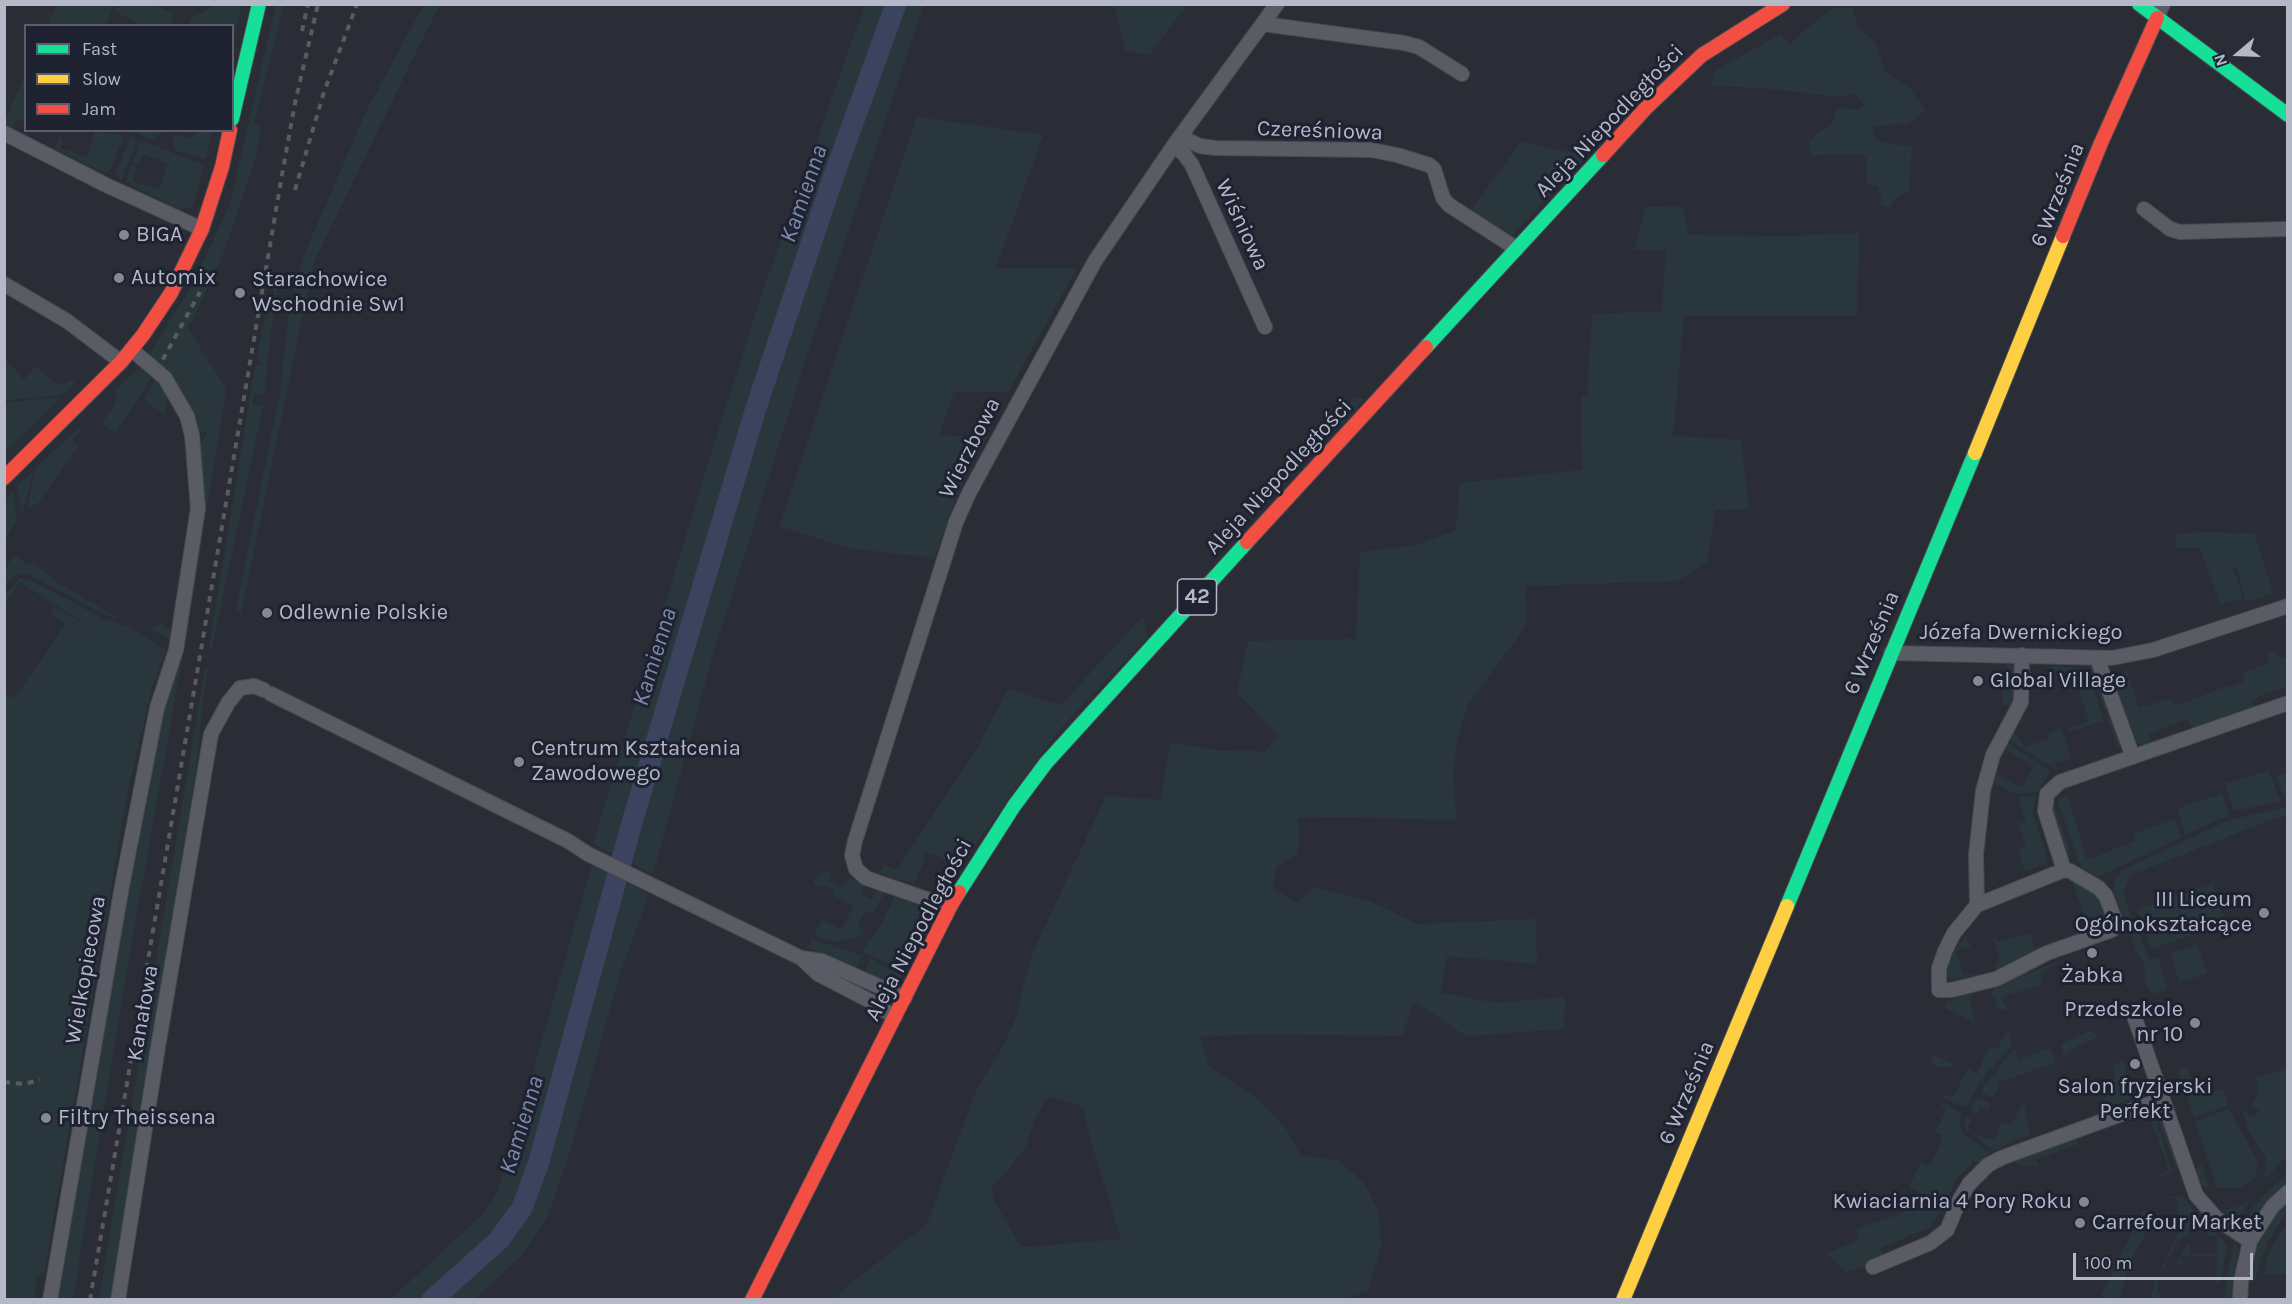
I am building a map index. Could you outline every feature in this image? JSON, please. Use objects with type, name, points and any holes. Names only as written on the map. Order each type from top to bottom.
[{"type":"street","points":[[234,110],[259,4]]},
{"type":"street","name":"Wierzbowa","points":[[950,907],[862,875],[854,864],[853,846],[961,510],[1078,288],[1277,4]]},
{"type":"street","name":"Aleja Niepodległości","points":[[752,1299],[950,907],[1014,806],[1054,754],[1673,82],[1714,46],[1783,4]]},
{"type":"street","points":[[2139,4],[2288,115]]},
{"type":"street","name":"6 Września","points":[[1623,1299],[1999,395],[2101,143],[2163,4]]},
{"type":"street","points":[[1263,24],[1404,43],[1419,47],[1462,74]]},
{"type":"street","points":[[6,474],[132,350],[171,293],[202,229],[222,166],[230,132]]},
{"type":"street","points":[[4,133],[106,185],[202,229]]},
{"type":"street","name":"Czereśniowa","points":[[1182,141],[1215,148],[1371,150],[1429,165],[1434,169],[1443,198],[1449,206],[1517,249]]},
{"type":"street","name":"Wiśniowa","points":[[1182,141],[1184,154],[1192,165],[1265,327]]},
{"type":"street","points":[[2144,209],[2170,229],[2180,232],[2288,229]]},
{"type":"street","points":[[4,284],[68,321],[121,362]]},
{"type":"street","name":"Wielkopiecowa","points":[[50,1299],[122,886],[156,708],[176,650],[198,508],[192,435],[187,416],[169,383],[159,371],[132,350]]},
{"type":"street","name":"Józefa Dwernickiego","points":[[1891,653],[2112,658],[2153,650],[2288,606]]},
{"type":"street","points":[[1977,905],[1976,855],[1983,791],[1993,755],[2021,702],[2022,655]]},
{"type":"street","points":[[2097,658],[2133,757]]},
{"type":"street","name":"Kanałowa","points":[[118,1299],[211,734],[228,703],[240,688],[254,686],[268,692],[568,841],[588,854],[801,958]]},
{"type":"street","points":[[2064,870],[2044,811],[2047,794],[2060,782],[2288,703]]},
{"type":"street","points":[[2064,870],[2070,871],[2099,888],[2106,896],[2116,922],[2112,930],[2047,953],[1996,979],[1951,990],[1939,990],[1939,968],[1945,951],[1954,933],[1977,905],[2064,870]]},
{"type":"street","points":[[801,958],[822,961],[905,998]]},
{"type":"street","points":[[801,958],[818,974],[895,1017]]},
{"type":"street","points":[[2133,1012],[2196,1195],[2217,1219],[2250,1241]]},
{"type":"street","points":[[1873,1267],[1930,1243],[1947,1230],[1969,1184],[1988,1166],[2001,1158],[2163,1099]]},
{"type":"street","points":[[2240,1299],[2241,1282],[2250,1241],[2272,1207],[2288,1192]]},
{"type":"shaded area","points":[[57,4],[114,5],[105,24],[48,24]]},
{"type":"shaded area","points":[[152,4],[174,14],[170,24],[141,24],[115,12],[118,5]]},
{"type":"shaded area","points":[[424,4],[439,5],[313,264],[241,614],[236,610],[280,393],[289,310],[302,260],[365,114]]},
{"type":"shaded area","points":[[1114,4],[1187,5],[1149,55],[1126,51]]},
{"type":"shaded area","points":[[217,5],[242,5],[234,40],[234,24],[189,24],[192,17]]},
{"type":"shaded area","points":[[276,5],[284,5],[254,122],[261,128],[255,160],[220,262],[188,329],[226,388],[185,647],[181,647],[198,451],[207,432],[195,430],[148,356],[193,284],[230,204]]},
{"type":"shaded area","points":[[865,5],[924,5],[819,317],[711,661],[653,874],[593,844],[704,476],[763,291]]},
{"type":"shaded area","points":[[1834,8],[1852,8],[1858,28],[1875,42],[1885,71],[1909,87],[1925,111],[1908,124],[1871,126],[1876,141],[1912,147],[1909,192],[1897,197],[1890,208],[1880,204],[1881,196],[1878,186],[1867,185],[1867,159],[1860,154],[1810,155],[1809,142],[1818,132],[1831,126],[1838,107],[1858,110],[1865,105],[1855,94],[1839,97],[1764,88],[1711,86],[1715,71],[1780,34],[1790,45],[1807,28]]},
{"type":"shaded area","points":[[24,77],[24,122],[17,119],[13,128],[5,123],[5,115],[7,116]]},
{"type":"shaded area","points":[[917,117],[1043,135],[996,268],[1077,268],[1008,392],[954,392],[939,435],[987,437],[958,493],[934,558],[848,548],[779,526]]},
{"type":"shaded area","points":[[95,132],[124,136],[108,174],[55,149],[59,137],[62,138],[60,148],[87,157]]},
{"type":"shaded area","points":[[137,132],[163,132],[151,140]]},
{"type":"shaded area","points":[[195,132],[212,132],[206,159],[175,150],[172,134],[192,139]]},
{"type":"shaded area","points":[[131,137],[137,140],[121,180],[115,174]]},
{"type":"shaded area","points":[[144,142],[204,165],[193,206],[180,210],[126,182],[131,165],[137,168],[132,181],[159,190],[168,163],[143,154],[138,164],[133,162],[140,143]]},
{"type":"shaded area","points":[[1521,142],[1583,155],[1582,162],[1509,239],[1468,214]]},
{"type":"shaded area","points":[[1682,206],[1689,235],[1791,236],[1859,233],[1857,316],[1684,316],[1673,436],[1741,440],[1749,509],[1715,510],[1707,562],[1677,581],[1525,586],[1527,621],[1467,706],[1457,740],[1453,775],[1455,820],[1299,818],[1298,854],[1276,867],[1273,889],[1298,903],[1314,887],[1369,901],[1418,924],[1536,919],[1537,964],[1447,956],[1441,993],[1497,1003],[1565,997],[1564,1029],[1466,1036],[1414,1001],[1402,1036],[1256,1034],[1200,1037],[1209,1066],[1257,1098],[1286,1129],[1301,1156],[1338,1160],[1364,1183],[1378,1210],[1381,1246],[1368,1291],[1343,1300],[836,1299],[840,1292],[927,1224],[977,1088],[1003,1047],[1017,1015],[1034,950],[1106,796],[1161,800],[1170,743],[1223,751],[1247,750],[1263,753],[1279,736],[1237,693],[1248,641],[1356,639],[1360,552],[1418,545],[1456,530],[1460,483],[1582,470],[1581,395],[1587,395],[1592,314],[1662,311],[1666,250],[1634,250],[1646,207]],"holes":[[[1049,1096],[1083,1107],[1091,1142],[1121,1239],[1026,1247],[1020,1245],[993,1199],[992,1187],[1026,1146],[1037,1115]]]},
{"type":"shaded area","points":[[279,274],[281,274],[274,304],[264,395],[254,393],[252,404],[263,406],[212,648],[209,648],[254,372],[257,365],[261,366],[261,361],[257,360],[264,320]]},
{"type":"shaded area","points":[[4,358],[24,380],[35,366],[57,384],[62,385],[72,380],[75,383],[62,395],[5,400]]},
{"type":"shaded area","points":[[142,366],[153,375],[116,433],[102,423],[115,404],[117,397],[114,391]]},
{"type":"shaded area","points":[[157,377],[166,388],[167,400],[164,414],[144,400]]},
{"type":"shaded area","points":[[61,397],[8,449],[5,450],[5,403]]},
{"type":"shaded area","points":[[1355,397],[1365,399],[1335,432],[1335,420]]},
{"type":"shaded area","points":[[80,427],[81,429],[72,442],[79,446],[38,503],[27,509],[36,467]]},
{"type":"shaded area","points":[[32,472],[32,476],[22,514],[17,486]]},
{"type":"shaded area","points":[[13,492],[17,520],[5,540],[5,500]]},
{"type":"shaded area","points":[[2254,533],[2273,593],[2246,602],[2237,568],[2230,565],[2234,570],[2243,598],[2220,604],[2200,548],[2176,548],[2177,534]]},
{"type":"shaded area","points":[[14,556],[21,559],[26,566],[34,563],[58,583],[120,619],[104,614],[27,574],[15,575],[5,586],[5,568]]},
{"type":"shaded area","points":[[20,578],[34,582],[104,619],[127,626],[166,650],[152,688],[129,785],[44,1273],[36,1279],[35,1299],[5,1300],[5,693],[13,698],[17,695],[66,623],[51,612],[55,607],[92,628],[20,582],[5,604],[5,594]]},
{"type":"shaded area","points":[[1143,616],[1148,637],[1058,731],[966,857],[953,862],[926,852],[914,884],[880,873],[884,865],[897,870],[979,745],[1008,689],[1061,705]]},
{"type":"shaded area","points":[[161,624],[174,633],[173,641],[152,630],[154,626]]},
{"type":"shaded area","points":[[2275,651],[2278,658],[2287,657],[2287,686],[2252,699],[2254,708],[2192,728],[2187,719],[2149,734],[2152,744],[2146,746],[2136,741],[2116,688],[2126,669],[2139,707],[2171,698],[2173,705],[2179,705],[2240,683],[2245,680],[2242,673],[2269,663],[2266,654]]},
{"type":"shaded area","points":[[2006,664],[2016,665],[2017,696],[2014,705],[2002,705]]},
{"type":"shaded area","points":[[181,665],[122,997],[73,1299],[56,1300],[158,724],[178,666]]},
{"type":"shaded area","points":[[2089,665],[2094,667],[2108,704],[2105,711]]},
{"type":"shaded area","points":[[2051,666],[2087,669],[2104,721],[2069,732],[2068,729],[2089,721],[2075,678],[2067,681],[2064,675],[2055,678]]},
{"type":"shaded area","points":[[205,668],[209,668],[204,690],[197,762],[170,949],[148,1057],[111,1299],[99,1300]]},
{"type":"shaded area","points":[[2110,709],[2121,738],[2119,749],[2106,714]]},
{"type":"shaded area","points":[[2061,728],[2071,758],[2055,763],[2057,770],[2008,739],[2012,732],[2018,736],[2024,747],[2049,739],[2048,733]]},
{"type":"shaded area","points":[[2006,742],[2050,772],[2037,792],[2015,794],[1993,782],[1997,775],[2022,788],[2034,766],[2006,750]]},
{"type":"shaded area","points":[[2268,771],[2281,801],[2234,811],[2225,783]]},
{"type":"shaded area","points":[[2287,772],[2287,799],[2285,800],[2276,776]]},
{"type":"shaded area","points":[[2067,794],[2087,860],[2135,841],[2133,834],[2175,819],[2182,837],[2098,877],[2080,865],[2058,801]]},
{"type":"shaded area","points":[[2222,794],[2229,815],[2185,835],[2178,808]]},
{"type":"shaded area","points":[[2036,796],[2033,814],[2048,860],[2045,864],[2025,871],[2018,850],[2026,847],[2018,824],[2026,821],[2018,797]]},
{"type":"shaded area","points":[[2054,804],[2071,854],[2068,859],[2052,811]]},
{"type":"shaded area","points":[[2287,807],[2287,815],[2131,875],[2123,894],[2149,960],[2158,957],[2166,985],[2163,991],[2152,994],[2145,984],[2145,966],[2136,950],[2113,889],[2117,876],[2124,869],[2230,820]]},
{"type":"shaded area","points":[[592,865],[649,894],[620,973],[568,1158],[547,1217],[524,1253],[475,1299],[391,1299],[481,1216],[497,1193]]},
{"type":"shaded area","points":[[825,872],[831,873],[828,881],[842,888],[849,878],[865,883],[861,894],[872,899],[877,889],[883,891],[884,894],[873,914],[865,911],[857,927],[864,931],[863,936],[836,942],[814,936],[822,920],[842,930],[853,906],[833,895],[834,891],[822,885],[820,888],[812,884],[817,876]]},
{"type":"shaded area","points":[[2071,878],[2101,896],[2110,918],[2108,924],[2090,932]]},
{"type":"shaded area","points":[[2213,884],[2226,923],[2151,949],[2137,910]]},
{"type":"shaded area","points":[[896,894],[932,907],[935,916],[909,968],[906,967],[903,971],[862,951],[881,925]]},
{"type":"shaded area","points":[[2029,933],[2035,949],[1996,970],[1995,963],[2000,960],[1992,938],[2000,941]]},
{"type":"shaded area","points":[[1966,936],[1971,948],[1956,951],[1964,976],[1976,973],[1976,975],[1951,980],[1947,974],[1948,961]]},
{"type":"shaded area","points":[[812,939],[863,956],[855,970],[808,947]]},
{"type":"shaded area","points":[[2197,945],[2207,973],[2180,982],[2170,954]]},
{"type":"shaded area","points":[[870,959],[901,975],[901,979],[895,983],[884,983],[864,974]]},
{"type":"shaded area","points":[[2056,962],[2057,964],[2039,973],[2043,984],[2001,997],[2007,1009],[1999,1011],[1994,997],[1991,997],[1994,986],[2006,982],[2020,972],[2030,973]]},
{"type":"shaded area","points":[[1973,993],[1970,1003],[1976,1023],[1945,1008],[1949,1000]]},
{"type":"shaded area","points":[[2090,1031],[2095,1033],[2097,1038],[2078,1046],[2064,1056],[2061,1044]]},
{"type":"shaded area","points":[[2006,1033],[2010,1033],[2012,1044],[1981,1080],[1966,1107],[1943,1098],[1944,1094],[1952,1097],[1968,1069],[1977,1073],[1989,1048],[1997,1049]]},
{"type":"shaded area","points":[[2051,1048],[2056,1062],[1997,1083],[1998,1090],[1993,1097],[1980,1092],[2013,1050],[2019,1060]]},
{"type":"shaded area","points":[[1933,1055],[1953,1064],[1951,1068],[1945,1066],[1942,1068],[1930,1063]]},
{"type":"shaded area","points":[[2123,1061],[2126,1071],[2124,1079],[2131,1099],[2100,1110],[2116,1076],[2112,1065]]},
{"type":"shaded area","points":[[2187,1067],[2197,1096],[2223,1089],[2228,1105],[2194,1118],[2178,1070]]},
{"type":"shaded area","points":[[2287,1068],[2287,1158],[2282,1160],[2267,1178],[2264,1176],[2266,1158],[2249,1132],[2243,1114],[2244,1111],[2254,1118],[2259,1111],[2252,1104],[2255,1096],[2259,1094],[2256,1078]]},
{"type":"shaded area","points":[[1977,1098],[1991,1104],[1988,1110],[1980,1107],[1977,1114],[1971,1111]]},
{"type":"shaded area","points":[[1944,1104],[1961,1113],[1960,1126],[1965,1135],[1989,1153],[1980,1162],[1973,1161],[1956,1180],[1944,1204],[1909,1187],[1921,1163],[1929,1167],[1940,1146],[1942,1136],[1935,1132],[1947,1109],[1940,1105]]},
{"type":"shaded area","points":[[2024,1104],[2030,1135],[1994,1151],[1965,1128],[1966,1116],[1972,1120],[1968,1127],[1970,1131],[1989,1140],[1996,1137],[2002,1122],[2008,1124],[2015,1119]]},
{"type":"shaded area","points":[[2229,1109],[2257,1161],[2256,1174],[2254,1179],[2239,1188],[2217,1188],[2195,1121]]},
{"type":"shaded area","points":[[2152,1110],[2173,1172],[2159,1178],[2159,1175],[2169,1170],[2151,1120],[2147,1119],[2145,1111]]},
{"type":"shaded area","points":[[2158,1112],[2178,1162],[2177,1172],[2156,1113]]},
{"type":"shaded area","points":[[2076,1139],[2078,1144],[2036,1160],[2038,1167],[2017,1164],[2016,1161]]},
{"type":"shaded area","points":[[2202,1165],[2209,1188],[2201,1186],[2193,1169]]},
{"type":"shaded area","points":[[2287,1174],[2287,1184],[2251,1223],[2243,1225],[2256,1203]]},
{"type":"shaded area","points":[[2178,1195],[2183,1196],[2202,1222],[2223,1239],[2227,1247],[2220,1283],[2216,1283],[2217,1256],[2181,1256],[2181,1265],[2177,1263],[2187,1245],[2190,1245],[2190,1254],[2217,1254],[2217,1236],[2207,1236],[2206,1227],[2189,1227],[2188,1236],[2179,1239],[2158,1280],[2158,1290],[2162,1299],[2150,1299],[2154,1285],[2178,1234],[2180,1221],[2176,1198],[2167,1199]]},
{"type":"shaded area","points":[[1921,1200],[1942,1210],[1930,1227],[1880,1248],[1884,1259],[1845,1272],[1827,1253],[1859,1240],[1856,1229],[1900,1214],[1918,1205]]},
{"type":"shaded area","points":[[2287,1202],[2287,1212],[2269,1239],[2256,1279],[2251,1285],[2250,1268],[2260,1238],[2278,1210]]},
{"type":"shaded area","points":[[2248,1203],[2236,1220],[2224,1211]]},
{"type":"shaded area","points":[[2143,1210],[2147,1210],[2149,1226],[2128,1266],[2118,1261]]},
{"type":"shaded area","points":[[2287,1223],[2287,1274],[2265,1275],[2270,1251]]},
{"type":"shaded area","points":[[2234,1241],[2239,1250],[2232,1299],[2225,1299],[2226,1287]]},
{"type":"shaded area","points":[[2116,1266],[2127,1273],[2119,1299],[2107,1299],[2101,1296]]},
{"type":"waterway","name":"Kamienna","points":[[432,1300],[499,1240],[522,1208],[538,1165],[633,819],[756,408],[832,181],[896,4]]},
{"type":"railway","points":[[302,31],[308,4]]},
{"type":"railway","points":[[90,1300],[282,175],[295,103],[318,4]]},
{"type":"railway","points":[[295,190],[324,92],[357,4]]},
{"type":"railway","points":[[157,370],[200,292]]},
{"type":"railway","points":[[4,1082],[24,1084],[40,1080]]},
{"type":"traffic: fast","points":[[234,110],[259,4]]},
{"type":"traffic: fast","points":[[2139,4],[2288,115]]},
{"type":"traffic: fast","points":[[1426,347],[1603,155]]},
{"type":"traffic: fast","points":[[1787,906],[1975,453]]},
{"type":"traffic: fast","points":[[959,892],[1014,806],[1046,763],[1247,542]]},
{"type":"traffic: slow","points":[[1975,453],[2063,236]]},
{"type":"traffic: slow","points":[[1623,1300],[1787,906]]},
{"type":"traffic: jam","points":[[1603,155],[1646,108],[1702,55],[1783,4]]},
{"type":"traffic: jam","points":[[2063,236],[2101,143],[2157,18]]},
{"type":"traffic: jam","points":[[4,478],[121,362],[143,335],[171,293],[202,229],[222,167],[230,132]]},
{"type":"traffic: jam","points":[[1247,542],[1426,347]]},
{"type":"traffic: jam","points":[[752,1300],[959,892]]},
{"type":"place","name":"BIGA","points":[[124,235]]},
{"type":"place","name":"Automix","points":[[119,278]]},
{"type":"place","name":"Starachowice Wschodnie Sw1","points":[[240,293]]},
{"type":"place","name":"Odlewnie Polskie","points":[[267,613]]},
{"type":"place","name":"Global Village","points":[[1978,681]]},
{"type":"place","name":"Centrum Kształcenia Zawodowego","points":[[519,762]]},
{"type":"place","name":"III Liceum Ogólnokształcące","points":[[2264,913]]},
{"type":"place","name":"Żabka","points":[[2092,953]]},
{"type":"place","name":"Przedszkole nr 10","points":[[2195,1023]]},
{"type":"place","name":"Salon fryzjerski Perfekt","points":[[2135,1064]]},
{"type":"place","name":"Filtry Theissena","points":[[46,1118]]},
{"type":"place","name":"Kwiaciarnia 4 Pory Roku","points":[[2084,1202]]},
{"type":"place","name":"Carrefour Market","points":[[2080,1223]]}]
